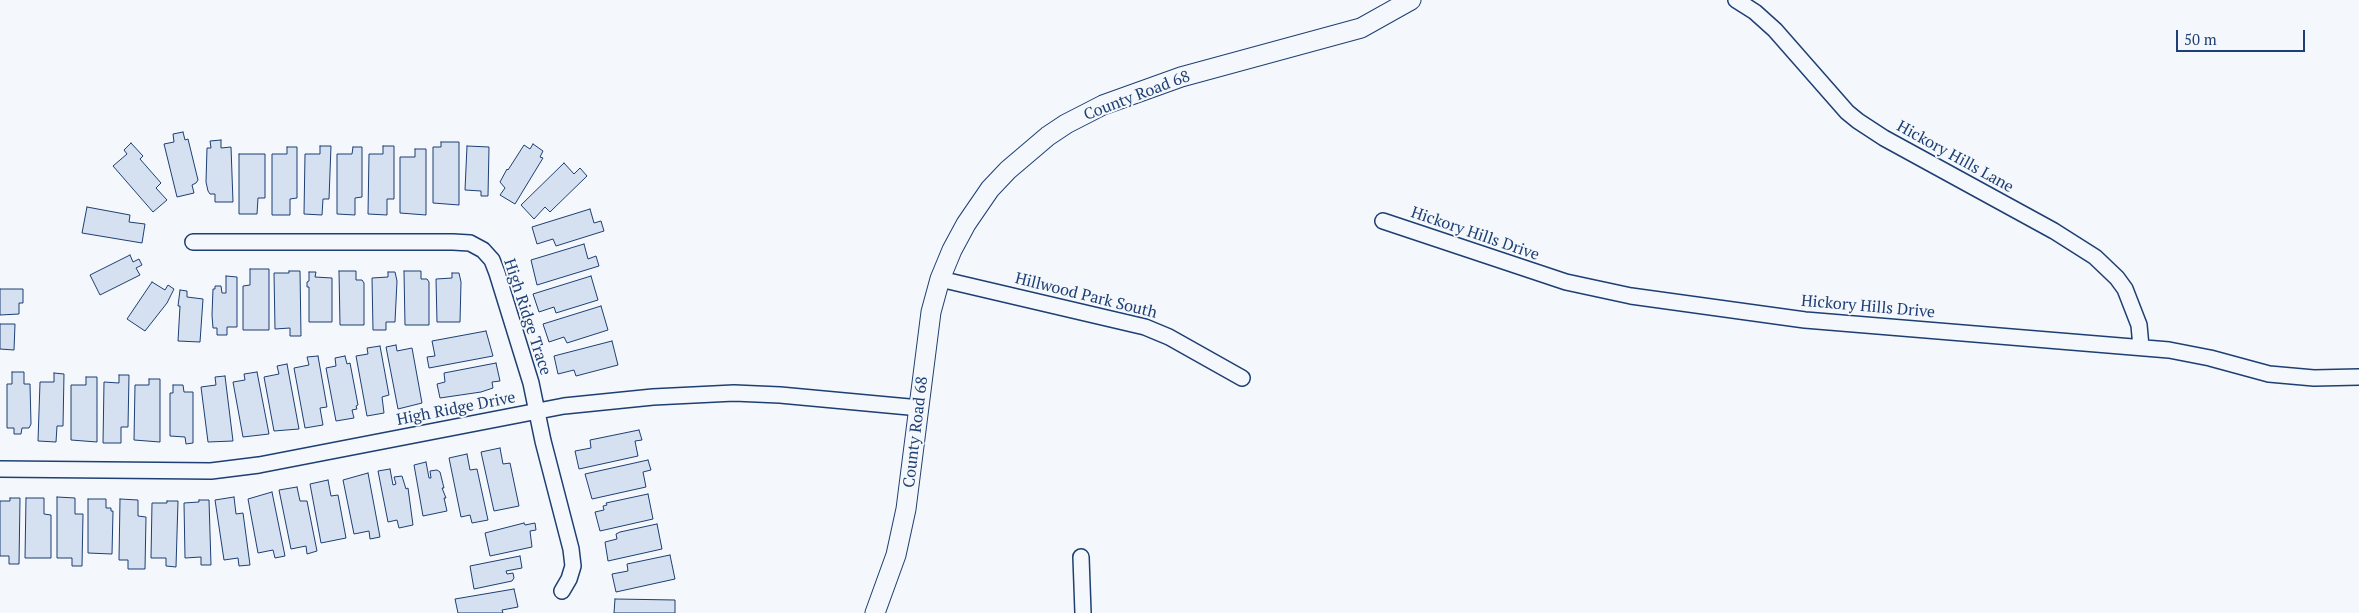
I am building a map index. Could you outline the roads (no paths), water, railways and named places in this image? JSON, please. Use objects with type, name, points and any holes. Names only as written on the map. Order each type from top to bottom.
[{"type":"street","name":"County Road 68","points":[[875,613],[896,555],[906,509],[920,408],[927,336],[940,279],[952,250],[966,224],[990,190],[1030,150],[1066,124],[1103,105],[1148,88],[1361,28],[1411,0]]},
{"type":"street","name":"Hickory Hills Lane","points":[[1736,0],[1755,12],[1775,30],[1858,121],[1884,138],[2054,231],[2095,257],[2117,278],[2125,289],[2139,325],[2141,347]]},
{"type":"street","name":"Hickory Hills Drive","points":[[1383,221],[1566,282],[1631,296],[1805,320],[2141,347],[2210,358],[2269,374],[2314,378],[2359,377]]},
{"type":"street","name":"High Ridge Trace","points":[[193,242],[470,243],[483,250],[492,260],[531,384],[543,441],[571,549],[573,566],[569,580],[562,591]]},
{"type":"street","name":"Hillwood Park South","points":[[940,279],[1145,327],[1169,337],[1242,378]]},
{"type":"street","name":"High Ridge Drive","points":[[0,469],[211,471],[259,464],[564,406],[653,397],[734,393],[780,395],[920,408]]},
{"type":"street","points":[[1081,557],[1084,613]]}]
